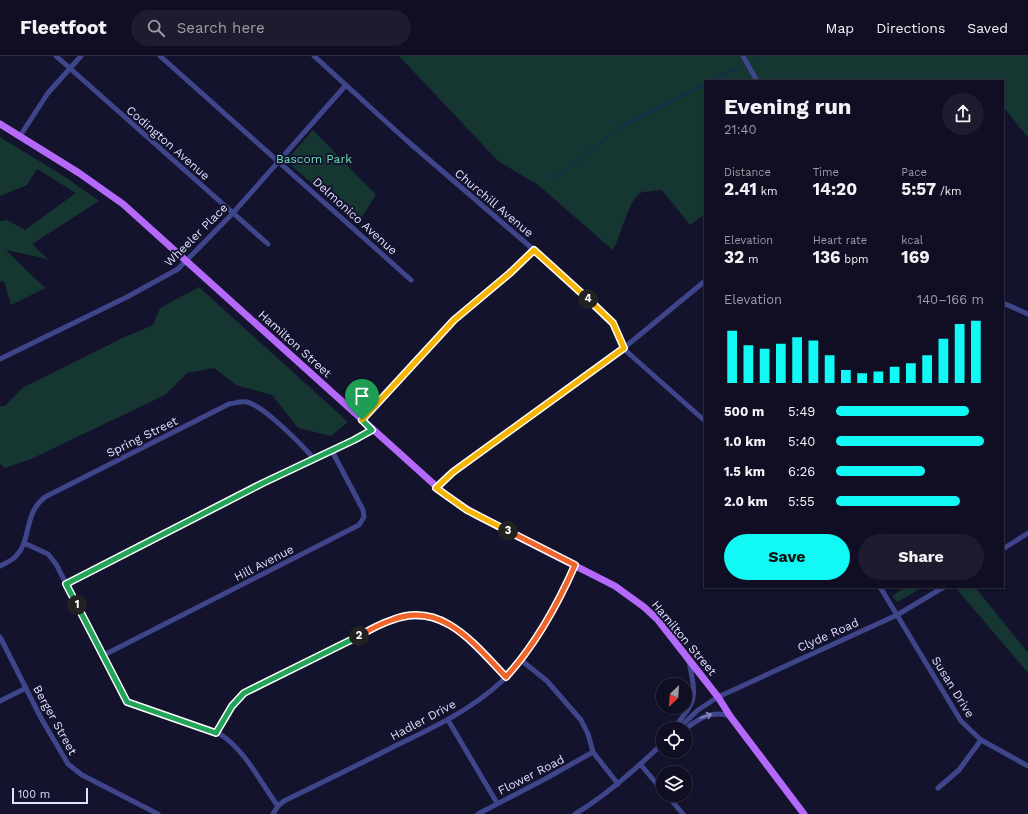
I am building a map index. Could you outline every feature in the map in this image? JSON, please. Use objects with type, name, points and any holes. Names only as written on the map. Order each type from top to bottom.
[{"type":"main road","name":"Hamilton Street","points":[[0,124],[79,173],[123,204],[436,488],[479,517],[615,586],[644,606],[658,620],[718,697],[730,716],[804,814]]},
{"type":"street","name":"Codington Avenue","points":[[56,56],[268,244]]},
{"type":"street","points":[[20,136],[40,103],[81,56]]},
{"type":"street","name":"Delmonico Avenue","points":[[160,56],[411,280]]},
{"type":"street","name":"Churchill Avenue","points":[[314,56],[411,144],[534,250],[608,317],[613,323],[624,348],[704,420]]},
{"type":"street","points":[[743,56],[756,80]]},
{"type":"street","name":"Wheeler Place","points":[[0,359],[169,276],[187,261],[233,213],[346,85]]},
{"type":"street","points":[[362,420],[454,320],[510,273],[534,250]]},
{"type":"street","points":[[436,488],[453,472],[624,348],[704,282]]},
{"type":"street","points":[[1004,303],[1028,314]]},
{"type":"street","name":"Spring Street","points":[[0,566],[15,558],[24,543],[30,517],[36,506],[45,498],[229,404],[248,402],[258,407],[274,420],[314,459]]},
{"type":"street","points":[[66,584],[372,430]]},
{"type":"street","name":"Hill Avenue","points":[[102,656],[359,525],[364,517],[363,510],[332,450]]},
{"type":"street","points":[[1004,548],[1028,532]]},
{"type":"street","points":[[24,543],[48,554],[56,564],[127,702],[216,733],[230,741],[243,754],[260,782],[278,806],[273,814]]},
{"type":"street","name":"Hadler Drive","points":[[278,806],[448,720],[483,696],[506,677],[521,660],[548,619],[575,565]]},
{"type":"street","points":[[881,588],[897,615]]},
{"type":"street","name":"Clyde Road","points":[[685,722],[698,710],[718,697],[897,615],[942,588]]},
{"type":"street","name":"Susan Drive","points":[[897,615],[961,721],[981,740],[1028,766]]},
{"type":"street","points":[[216,733],[232,706],[244,693],[325,652],[401,617],[424,616],[437,618],[451,624],[461,631],[506,677]]},
{"type":"street","name":"Berger Street","points":[[0,637],[57,748],[68,764],[82,775],[158,814]]},
{"type":"street","points":[[521,660],[548,682],[581,720],[588,734],[593,752],[618,784]]},
{"type":"street","points":[[678,722],[694,698],[695,688],[689,660]]},
{"type":"street","points":[[0,701],[26,688]]},
{"type":"street","points":[[692,724],[705,715],[718,713],[730,716]]},
{"type":"street","points":[[448,720],[497,803]]},
{"type":"street","points":[[938,788],[959,770],[981,740]]},
{"type":"street","points":[[575,814],[618,784],[656,749]]},
{"type":"street","name":"Flower Road","points":[[478,814],[546,779],[593,752]]},
{"type":"street","points":[[640,764],[656,783]]},
{"type":"street","points":[[673,802],[682,812],[674,814]]},
{"type":"green space","points":[[399,56],[1028,56],[1028,138],[1004,107],[1004,80],[704,80],[704,215],[690,225],[662,190],[640,193],[628,211],[613,250],[537,184],[498,161]]},
{"type":"green space","name":"Bascom Park","points":[[313,130],[376,195],[358,223],[286,161]]},
{"type":"green space","points":[[0,137],[65,177],[99,201],[32,244],[48,259],[6,250],[45,288],[11,305],[4,281],[0,282],[0,221],[7,220],[25,230],[76,193],[37,169],[27,185],[0,196]]},
{"type":"green space","points":[[199,287],[348,422],[331,436],[298,428],[272,395],[236,385],[214,368],[187,373],[165,395],[31,459],[5,468],[0,464],[0,406],[5,406],[24,387],[125,337],[153,325],[160,308]]},
{"type":"green space","points":[[904,588],[921,588],[897,602],[892,596]]},
{"type":"green space","points":[[956,588],[976,588],[1028,653],[1028,673]]},
{"type":"waterway","points":[[712,80],[739,67]]},
{"type":"waterway","points":[[550,176],[558,176],[618,129],[704,85]]},
{"type":"route","points":[[534,250],[613,323],[624,348],[453,472],[436,488],[479,517],[575,565],[548,619],[521,660],[506,677],[461,631],[451,624],[437,618],[424,616],[401,617],[325,652],[244,693],[232,706],[216,733],[127,702],[123,697],[66,584],[263,483],[372,430],[362,420],[454,320],[510,273],[534,250]]}]
